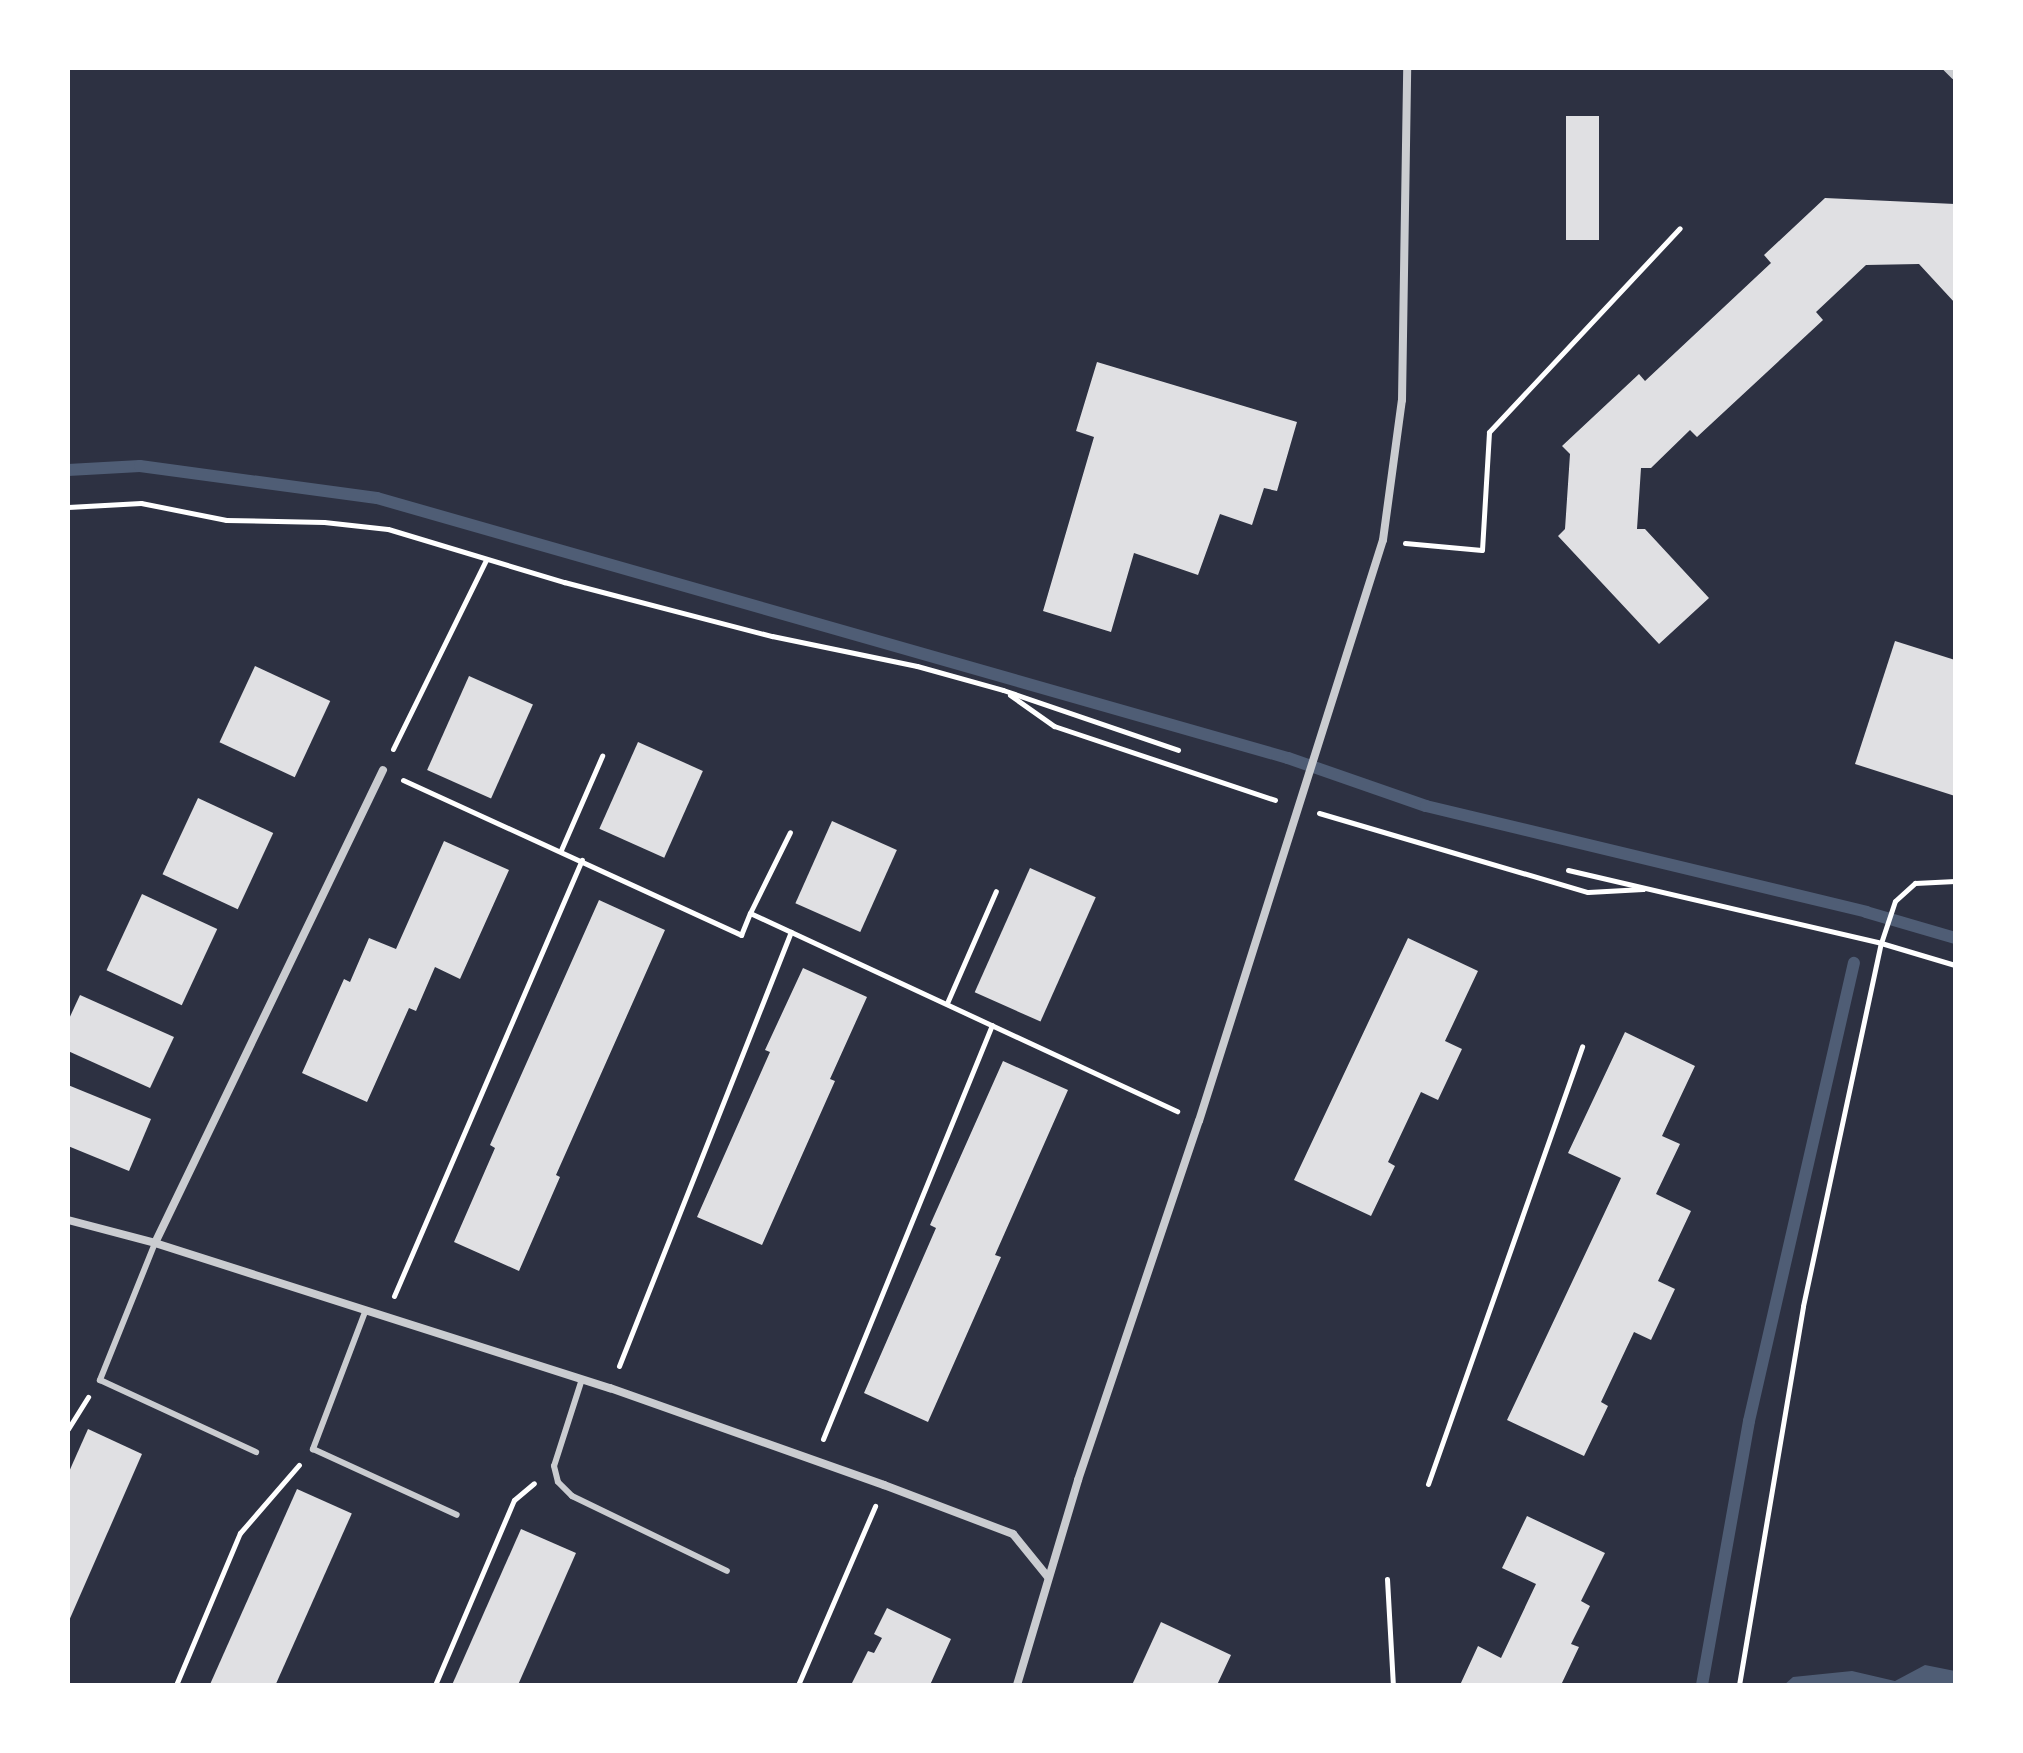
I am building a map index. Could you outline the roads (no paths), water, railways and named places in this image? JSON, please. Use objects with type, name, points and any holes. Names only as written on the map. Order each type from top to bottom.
[{"type":"street","points":[[1017,1685],[1112,1375],[1199,1121],[1383,540],[1402,400],[1407,68]]},
{"type":"street","points":[[1947,68],[1955,76]]},
{"type":"street","points":[[155,1243],[383,770]]},
{"type":"street","points":[[68,1220],[155,1243],[610,1388],[884,1485],[1013,1534],[1048,1577]]},
{"type":"lane","points":[[155,1243],[100,1380],[256,1452]]},
{"type":"lane","points":[[365,1312],[313,1449],[457,1515]]},
{"type":"lane","points":[[582,1379],[554,1466],[558,1482],[572,1496],[727,1571]]},
{"type":"water","points":[[1925,1665],[1955,1671],[1955,1685],[1784,1685],[1793,1677],[1852,1671],[1895,1681]]},
{"type":"waterway","points":[[68,470],[140,466],[377,498],[1288,758],[1426,806],[1866,912],[1955,938]]},
{"type":"waterway","points":[[1702,1685],[1749,1421],[1854,963]]}]
